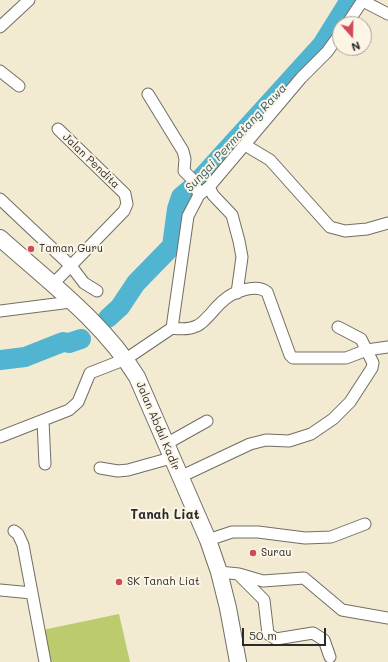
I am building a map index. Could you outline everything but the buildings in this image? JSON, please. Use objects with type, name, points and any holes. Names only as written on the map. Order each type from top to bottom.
[{"type":"main road","name":"Jalan Abdul Kadir","points":[[0,238],[53,284],[105,334],[126,359],[144,391],[168,451],[208,540],[219,572],[228,608],[238,662]]},
{"type":"street","points":[[0,27],[29,0]]},
{"type":"street","points":[[353,16],[363,1],[388,14]]},
{"type":"street","points":[[196,189],[209,187],[301,78],[332,45]]},
{"type":"street","points":[[0,71],[19,86]]},
{"type":"street","points":[[148,94],[185,156],[184,171],[196,189]]},
{"type":"street","name":"Jalan Pendita","points":[[53,284],[124,211],[126,200],[124,194],[58,129]]},
{"type":"street","points":[[245,145],[270,160],[330,227],[345,231],[367,229],[388,223]]},
{"type":"street","points":[[209,187],[213,195],[232,215],[239,241],[242,257],[237,293]]},
{"type":"street","points":[[172,328],[188,216],[196,189]]},
{"type":"street","points":[[0,199],[71,266],[84,283],[97,291]]},
{"type":"street","points":[[0,438],[73,408],[78,402],[90,373],[126,359],[172,328],[185,329],[200,323],[209,317],[224,300],[237,293],[260,288],[266,292],[290,355],[293,358],[346,358],[368,350],[388,347]]},
{"type":"street","points":[[0,311],[71,302]]},
{"type":"street","points":[[180,477],[250,444],[266,440],[289,441],[311,434],[333,419],[350,402],[372,368],[373,363],[368,350],[361,339],[338,327]]},
{"type":"street","points":[[43,421],[45,464]]},
{"type":"street","points":[[100,468],[118,471],[128,470],[168,451],[207,421]]},
{"type":"street","points":[[208,540],[232,532],[258,532],[305,538],[331,537],[365,524]]},
{"type":"street","points":[[14,531],[18,534],[23,545],[45,662]]},
{"type":"street","points":[[219,572],[239,574],[263,580],[304,578],[342,610],[388,618]]},
{"type":"street","points":[[239,574],[264,600],[268,634],[276,639],[313,633],[324,640],[330,657]]},
{"type":"street","points":[[0,590],[32,593]]},
{"type":"green space","points":[[119,614],[130,662],[46,662],[38,631]]},
{"type":"waterway","name":"Sungai Permatang Rawa","points":[[108,318],[120,307],[136,283],[172,246],[177,209],[181,197],[194,186],[322,45],[350,0]]},
{"type":"waterway","name":"Sungai Permatang Rawa","points":[[0,360],[25,357],[63,342],[69,343],[81,339]]},
{"type":"place","name":"Taman Guru","points":[[31,249]]},
{"type":"place","name":"Surau","points":[[253,553]]},
{"type":"place","name":"SK Tanah Liat","points":[[119,582]]},
{"type":"district","name":"Tanah Liat","points":[[165,515]]}]
